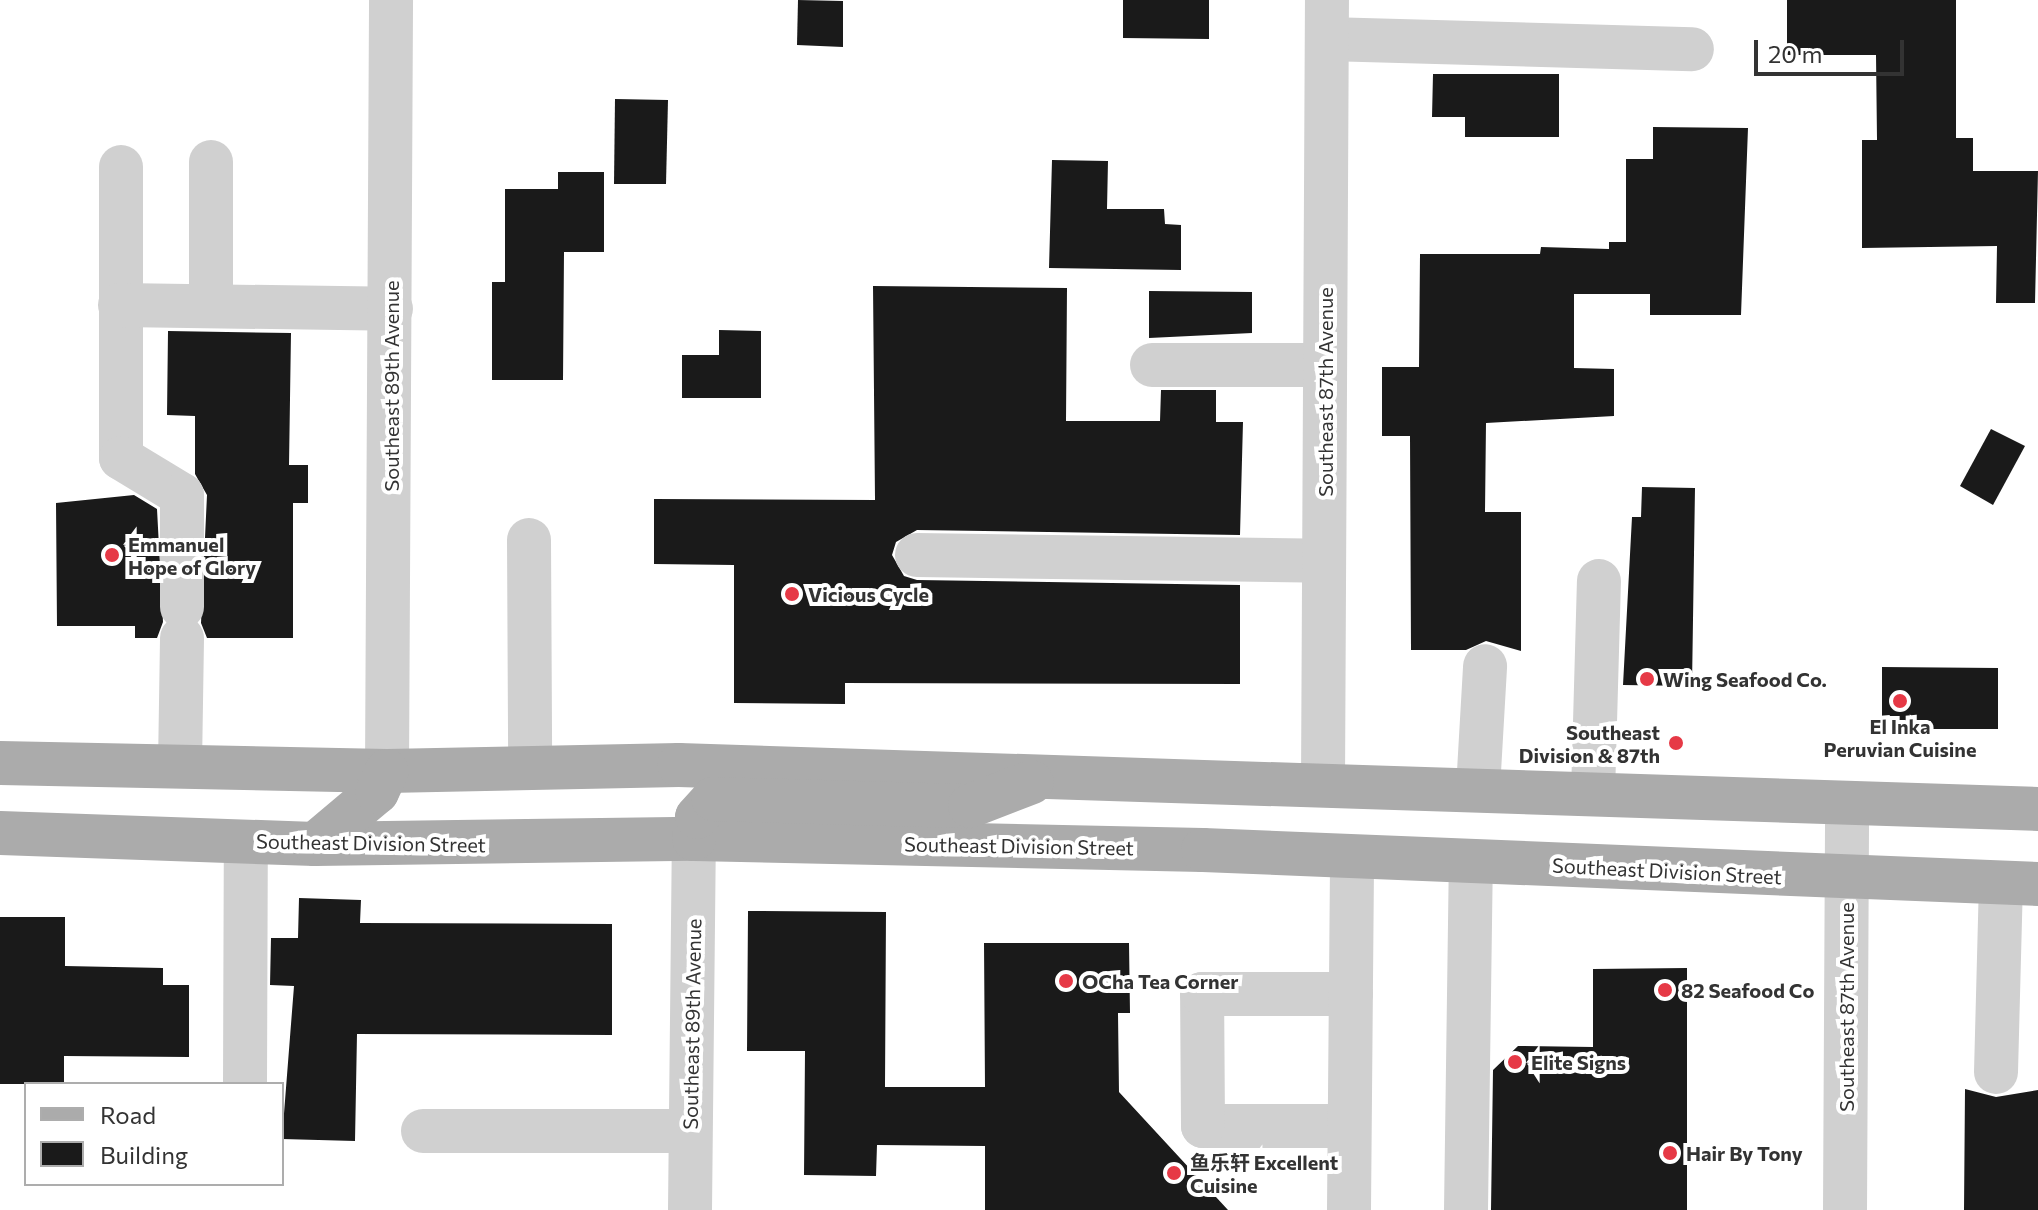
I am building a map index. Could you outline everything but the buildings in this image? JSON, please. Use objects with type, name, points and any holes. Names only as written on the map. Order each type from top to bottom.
[{"type":"main road","points":[[0,763],[387,771],[530,768],[1053,774],[2038,809]]},
{"type":"main road","points":[[315,844],[377,792],[387,771]]},
{"type":"main road","points":[[694,839],[697,817],[713,799],[970,806],[1053,774]]},
{"type":"main road","name":"Southeast Division Street","points":[[0,833],[315,844],[694,839],[1352,857],[2019,884]]},
{"type":"street","name":"Southeast 89th Avenue","points":[[387,771],[391,0]]},
{"type":"street","points":[[1327,20],[1692,49]]},
{"type":"street","name":"Southeast 87th Avenue","points":[[1323,783],[1327,20]]},
{"type":"street","points":[[211,162],[211,305]]},
{"type":"street","points":[[121,167],[121,458],[182,495],[180,766]]},
{"type":"street","points":[[120,305],[391,309]]},
{"type":"street","points":[[1152,365],[1325,365]]},
{"type":"street","points":[[529,540],[530,768]]},
{"type":"street","points":[[917,555],[1324,561]]},
{"type":"street","points":[[1593,794],[1599,581]]},
{"type":"street","points":[[1478,789],[1485,666]]},
{"type":"street","name":"Southeast 87th Avenue","points":[[1845,1210],[1847,804]]},
{"type":"street","name":"Southeast 89th Avenue","points":[[690,1210],[694,839]]},
{"type":"street","points":[[245,1082],[246,842]]},
{"type":"street","points":[[1349,1210],[1352,857]]},
{"type":"street","points":[[1466,1210],[1471,862]]},
{"type":"street","points":[[1996,1072],[2019,884]]},
{"type":"street","points":[[1349,1126],[1203,1126],[1202,994],[1351,994]]},
{"type":"street","points":[[423,1131],[690,1131]]},
{"type":"place","name":"Emmanuel Hope of Glory","points":[[112,555]]},
{"type":"place","name":"Vicious Cycle","points":[[792,594]]},
{"type":"place","name":"Wing Seafood Co.","points":[[1647,679]]},
{"type":"place","name":"El Inka Peruvian Cuisine","points":[[1900,701]]},
{"type":"place","name":"Southeast Division & 87th","points":[[1676,743]]},
{"type":"place","name":"OCha Tea Corner","points":[[1066,981]]},
{"type":"place","name":"82 Seafood Co","points":[[1665,990]]},
{"type":"place","name":"Elite Signs","points":[[1515,1062]]},
{"type":"place","name":"Hair By Tony","points":[[1670,1153]]},
{"type":"place","name":"鱼乐轩 Excellent Cuisine","points":[[1174,1173]]}]
